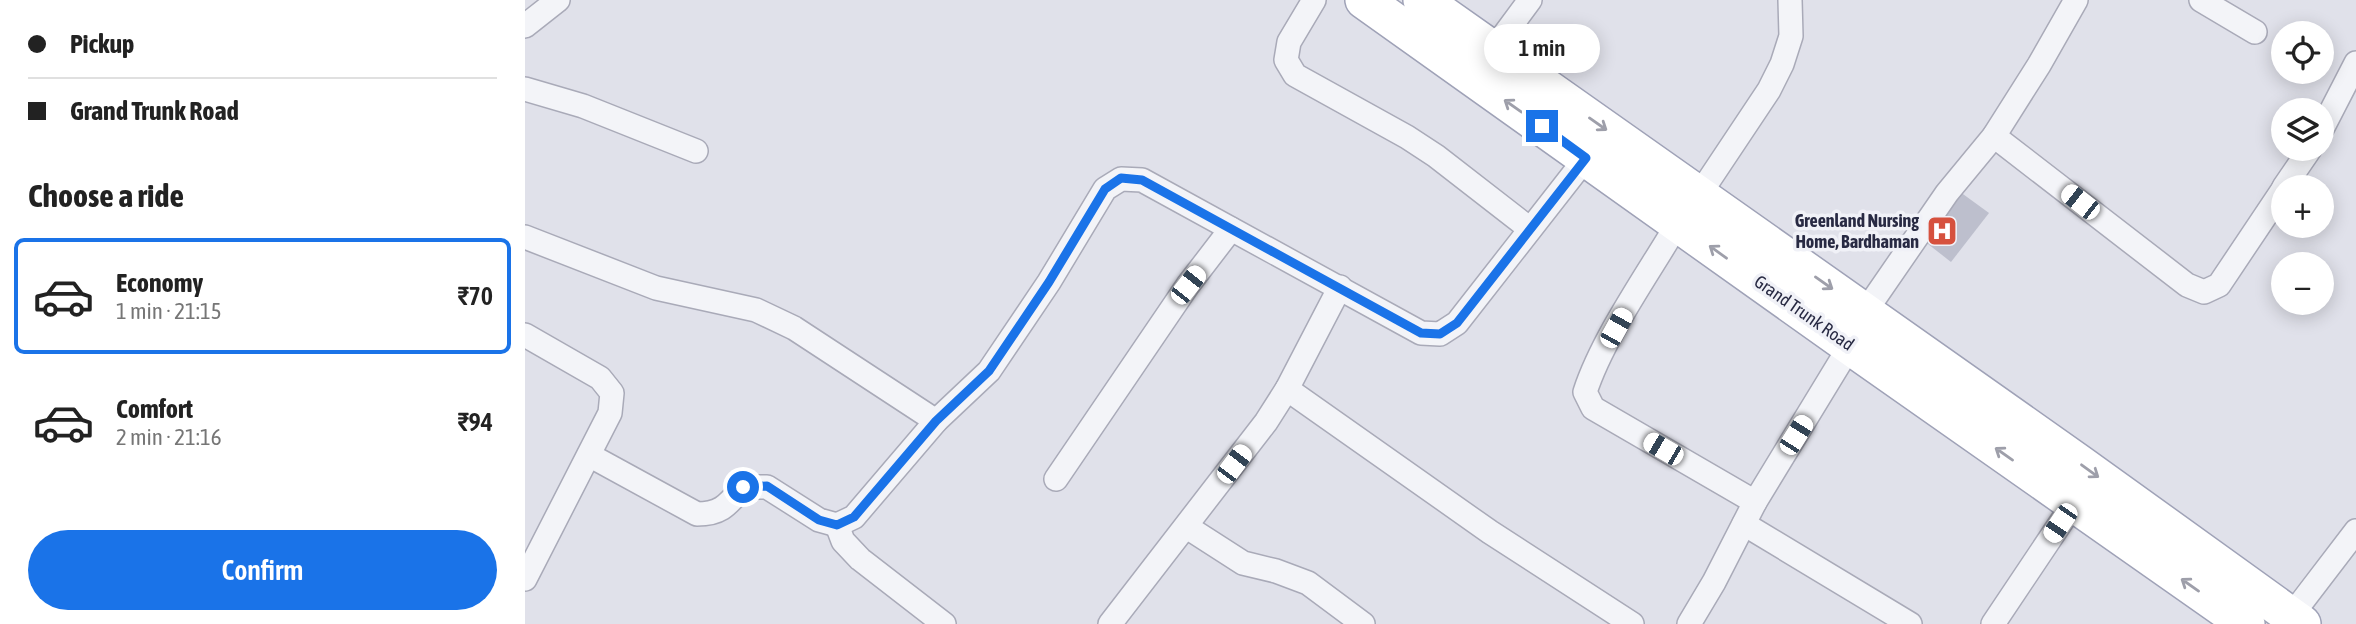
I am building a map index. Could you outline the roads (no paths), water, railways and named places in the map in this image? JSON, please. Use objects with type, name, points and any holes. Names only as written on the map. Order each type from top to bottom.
[{"type":"main road","name":"Grand Trunk Road","points":[[1364,0],[1586,158],[1775,249],[2296,620]]},
{"type":"main road","name":"Grand Trunk Road","points":[[1422,0],[1493,50],[1689,209],[1753,277],[2246,624]]},
{"type":"main road","points":[[1753,277],[1775,249]]},
{"type":"street","points":[[525,26],[558,0]]},
{"type":"street","points":[[1314,0],[1289,42],[1286,60],[1295,75],[1407,136],[1529,229]]},
{"type":"street","points":[[1493,50],[1530,0]]},
{"type":"street","points":[[1755,502],[1593,408],[1585,392],[1591,373],[1610,339],[1689,209],[1769,90],[1782,64],[1791,36],[1790,0]]},
{"type":"street","points":[[2201,0],[2255,32]]},
{"type":"street","points":[[1865,312],[1933,213],[1994,135],[2039,65],[2067,3]]},
{"type":"street","points":[[2334,106],[2356,63]]},
{"type":"street","points":[[525,89],[583,106],[696,151]]},
{"type":"street","points":[[1994,135],[2187,285],[2204,292],[2219,285],[2271,207]]},
{"type":"street","points":[[589,455],[698,514],[713,514],[726,506],[743,487],[758,485],[776,491],[819,520],[837,525],[854,517],[936,421],[989,371],[1049,282],[1105,189],[1121,178],[1142,180],[1340,286],[1421,333],[1440,334],[1457,323],[1586,158]]},
{"type":"street","points":[[1056,479],[1188,285],[1231,229]]},
{"type":"street","points":[[525,237],[656,288],[755,310],[794,328],[936,421]]},
{"type":"street","points":[[1109,624],[1266,422],[1287,389],[1340,286]]},
{"type":"street","points":[[525,335],[600,378],[612,393],[610,413],[525,579]]},
{"type":"street","points":[[1689,624],[1755,502],[1850,346]]},
{"type":"street","points":[[1287,389],[1490,532],[1632,624]]},
{"type":"street","points":[[1993,624],[2074,503]]},
{"type":"street","points":[[1744,524],[1910,624]]},
{"type":"street","points":[[837,525],[843,541],[860,559],[944,624]]},
{"type":"street","points":[[1187,527],[1243,563],[1308,583],[1363,624]]},
{"type":"street","points":[[2296,620],[2356,531]]},
{"type":"place","name":"Greenland Nursing Home, Bardhaman","points":[[1942,231]]}]
